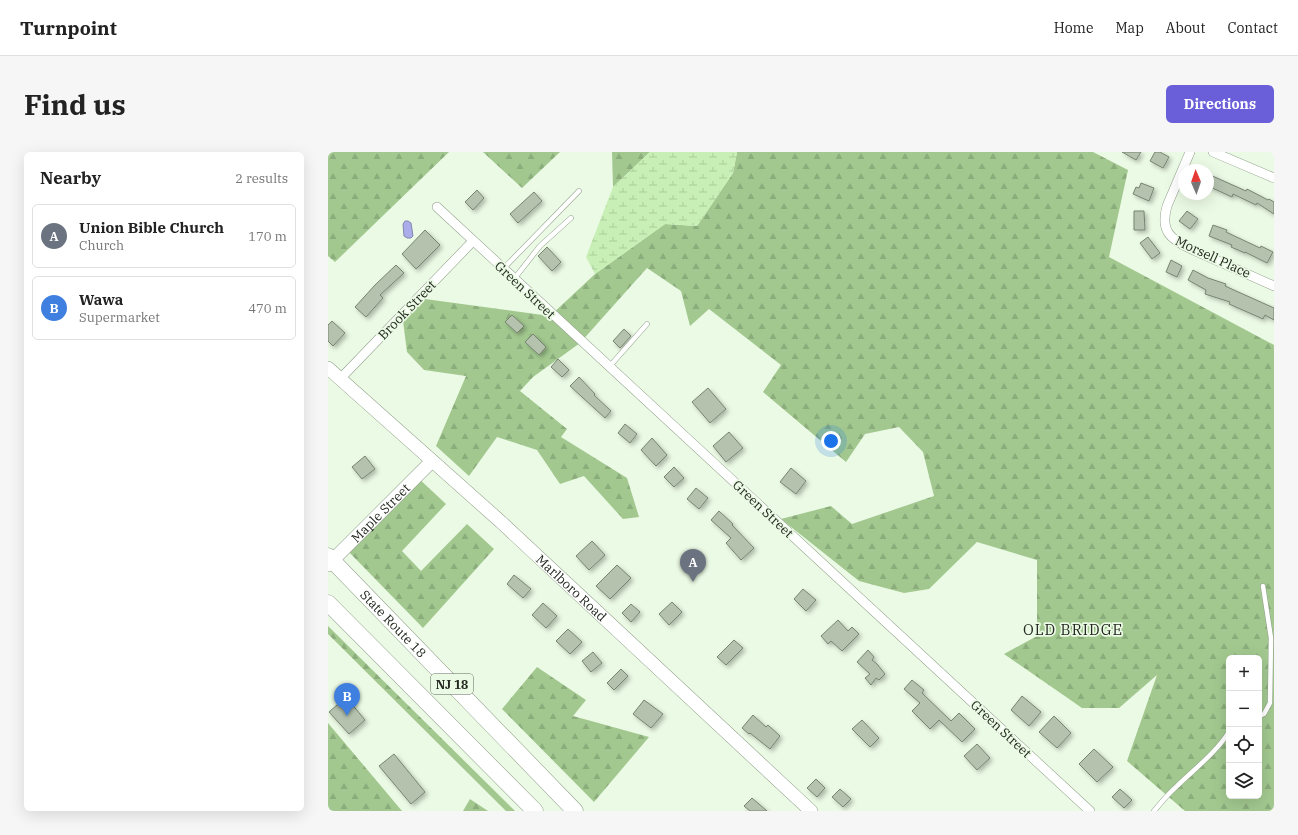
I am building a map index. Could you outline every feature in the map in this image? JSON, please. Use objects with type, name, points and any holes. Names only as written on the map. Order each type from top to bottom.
[{"type":"highway","name":"State Route 18","points":[[329,560],[575,811]]},
{"type":"highway","name":"NJ 18","points":[[328,603],[535,811]]},
{"type":"street","name":"Morsell Place","points":[[1190,152],[1165,213],[1164,221],[1166,229],[1171,237],[1178,243],[1274,286]]},
{"type":"street","points":[[1213,152],[1274,178]]},
{"type":"street","name":"Green Street","points":[[437,207],[1090,811]]},
{"type":"street","name":"Brook Street","points":[[340,379],[473,241]]},
{"type":"street","name":"Marlboro Road","points":[[328,368],[502,522],[811,811]]},
{"type":"street","name":"Maple Street","points":[[329,560],[432,461]]},
{"type":"lane","points":[[503,269],[579,191]]},
{"type":"lane","points":[[514,279],[540,246],[571,218]]},
{"type":"lane","points":[[609,367],[647,324]]},
{"type":"lane","points":[[1262,715],[1264,714],[1270,703],[1271,638],[1263,586]]},
{"type":"lane","points":[[1154,811],[1174,788],[1197,768],[1226,737]]},
{"type":"green space","points":[[328,152],[449,152],[335,262],[328,256]]},
{"type":"green space","points":[[483,152],[560,152],[522,188]]},
{"type":"green space","points":[[612,152],[650,152],[613,187]]},
{"type":"green space","points":[[650,152],[737,152],[733,173],[697,226],[665,224],[595,274],[586,257],[613,187]]},
{"type":"green space","points":[[737,152],[1093,152],[1128,170],[1109,257],[1274,345],[1274,811],[1185,811],[1127,761],[1157,675],[1119,708],[1082,708],[1004,654],[1037,636],[1037,560],[977,542],[929,589],[904,593],[859,581],[781,519],[831,506],[852,524],[934,496],[923,452],[899,427],[865,434],[846,462],[763,392],[781,365],[709,309],[690,326],[681,291],[647,268],[580,343],[533,377],[520,391],[567,429],[561,437],[627,478],[639,517],[623,519],[584,476],[560,484],[537,450],[497,437],[469,476],[436,446],[466,376],[424,370],[407,352],[403,321],[425,299],[550,316],[595,274],[665,224],[697,226],[733,173]]},
{"type":"green space","points":[[416,476],[446,504],[402,551],[421,571],[467,524],[494,549],[423,628],[346,549]]},
{"type":"green space","points":[[328,626],[515,811],[506,811],[328,634]]},
{"type":"green space","points":[[537,667],[586,700],[573,716],[649,737],[594,802],[502,709]]},
{"type":"green space","points":[[328,723],[402,811],[328,811]]},
{"type":"green space","points":[[470,799],[488,811],[463,811]]},
{"type":"water","points":[[405,221],[411,223],[413,236],[411,238],[404,236],[403,224]]},
{"type":"building","points":[[1122,152],[1141,152],[1136,160]]},
{"type":"building","points":[[1155,152],[1160,152],[1169,157],[1163,168],[1150,161]]},
{"type":"building","points":[[1214,177],[1246,191],[1247,189],[1274,202],[1274,214],[1257,203],[1256,205],[1233,194],[1232,197],[1214,189]]},
{"type":"building","points":[[1141,183],[1154,188],[1149,201],[1133,194],[1136,187],[1139,188]]},
{"type":"building","points":[[477,190],[484,198],[473,210],[465,202]]},
{"type":"building","points":[[534,192],[542,201],[518,223],[510,214]]},
{"type":"building","points":[[1134,211],[1144,211],[1145,230],[1134,230]]},
{"type":"building","points":[[1187,211],[1198,219],[1190,229],[1179,221]]},
{"type":"building","points":[[1213,225],[1227,230],[1226,232],[1260,248],[1261,246],[1273,252],[1267,263],[1231,247],[1232,245],[1209,236]]},
{"type":"building","points":[[425,230],[440,245],[416,269],[402,254]]},
{"type":"building","points":[[1148,237],[1160,253],[1152,259],[1140,243]]},
{"type":"building","points":[[547,247],[561,262],[552,271],[538,256]]},
{"type":"building","points":[[1171,260],[1182,266],[1177,277],[1166,272]]},
{"type":"building","points":[[396,265],[404,273],[380,295],[383,298],[366,317],[355,307]]},
{"type":"building","points":[[1193,270],[1208,278],[1226,284],[1225,286],[1274,308],[1274,320],[1265,315],[1263,319],[1229,304],[1230,302],[1205,294],[1206,290],[1188,280]]},
{"type":"building","points":[[512,315],[524,326],[517,333],[505,322]]},
{"type":"building","points":[[332,321],[345,333],[333,346],[328,341],[328,325]]},
{"type":"building","points":[[624,329],[631,336],[620,348],[613,341]]},
{"type":"building","points":[[533,334],[546,347],[539,355],[525,342]]},
{"type":"building","points":[[558,359],[569,370],[562,377],[551,367]]},
{"type":"building","points":[[579,377],[595,394],[594,395],[611,411],[605,418],[570,386]]},
{"type":"building","points":[[708,388],[726,409],[710,423],[692,402]]},
{"type":"building","points":[[625,424],[637,434],[630,443],[618,433]]},
{"type":"building","points":[[729,432],[743,448],[726,462],[713,446]]},
{"type":"building","points":[[652,438],[667,455],[656,466],[641,450]]},
{"type":"building","points":[[365,456],[375,469],[362,479],[352,467]]},
{"type":"building","points":[[674,467],[684,478],[674,487],[664,477]]},
{"type":"building","points":[[791,468],[806,481],[796,494],[780,482]]},
{"type":"building","points":[[696,488],[708,498],[699,509],[687,499]]},
{"type":"building","points":[[719,511],[733,524],[732,525],[754,548],[741,560],[726,543],[731,538],[711,520]]},
{"type":"building","points":[[592,541],[605,555],[589,570],[576,556]]},
{"type":"building","points":[[617,565],[631,578],[610,599],[596,586]]},
{"type":"building","points":[[514,575],[531,589],[523,598],[507,584]]},
{"type":"building","points":[[803,589],[816,600],[806,611],[794,599]]},
{"type":"building","points":[[672,602],[682,612],[669,625],[659,614]]},
{"type":"building","points":[[543,603],[557,616],[546,628],[532,615]]},
{"type":"building","points":[[631,604],[640,612],[631,622],[622,613]]},
{"type":"building","points":[[838,620],[848,631],[852,627],[859,634],[842,651],[831,641],[828,644],[821,636]]},
{"type":"building","points":[[568,629],[582,642],[570,654],[556,641]]},
{"type":"building","points":[[734,640],[743,648],[726,665],[717,657]]},
{"type":"building","points":[[868,650],[874,657],[872,660],[885,674],[879,680],[876,678],[871,685],[865,678],[870,674],[857,662]]},
{"type":"building","points":[[593,652],[602,663],[591,672],[582,661]]},
{"type":"building","points":[[621,669],[628,676],[614,690],[607,683]]},
{"type":"building","points":[[912,680],[924,690],[922,693],[951,721],[959,713],[975,729],[962,742],[939,720],[930,729],[912,711],[920,703],[904,689]]},
{"type":"building","points":[[1022,696],[1041,712],[1029,726],[1011,710]]},
{"type":"building","points":[[346,697],[365,720],[349,734],[329,712]]},
{"type":"building","points":[[644,700],[663,714],[651,728],[633,714]]},
{"type":"building","points":[[753,715],[766,727],[768,725],[780,736],[770,749],[742,728]]},
{"type":"building","points":[[1054,716],[1071,733],[1057,748],[1039,732]]},
{"type":"building","points":[[862,720],[879,738],[870,747],[852,729]]},
{"type":"building","points":[[977,744],[990,758],[977,770],[964,756]]},
{"type":"building","points":[[1094,749],[1113,767],[1097,782],[1079,764]]},
{"type":"building","points":[[394,754],[425,792],[411,804],[379,766]]},
{"type":"building","points":[[816,779],[825,788],[817,797],[807,788]]},
{"type":"building","points":[[840,789],[851,799],[843,807],[832,797]]},
{"type":"building","points":[[1120,789],[1132,800],[1124,808],[1112,797]]},
{"type":"building","points":[[752,798],[767,811],[750,811],[744,806]]},
{"type":"place","name":"Union Bible Church","points":[[693,582]]},
{"type":"place","name":"Wawa","points":[[347,716]]},
{"type":"district","name":"OLD BRIDGE","points":[[1073,629]]}]
